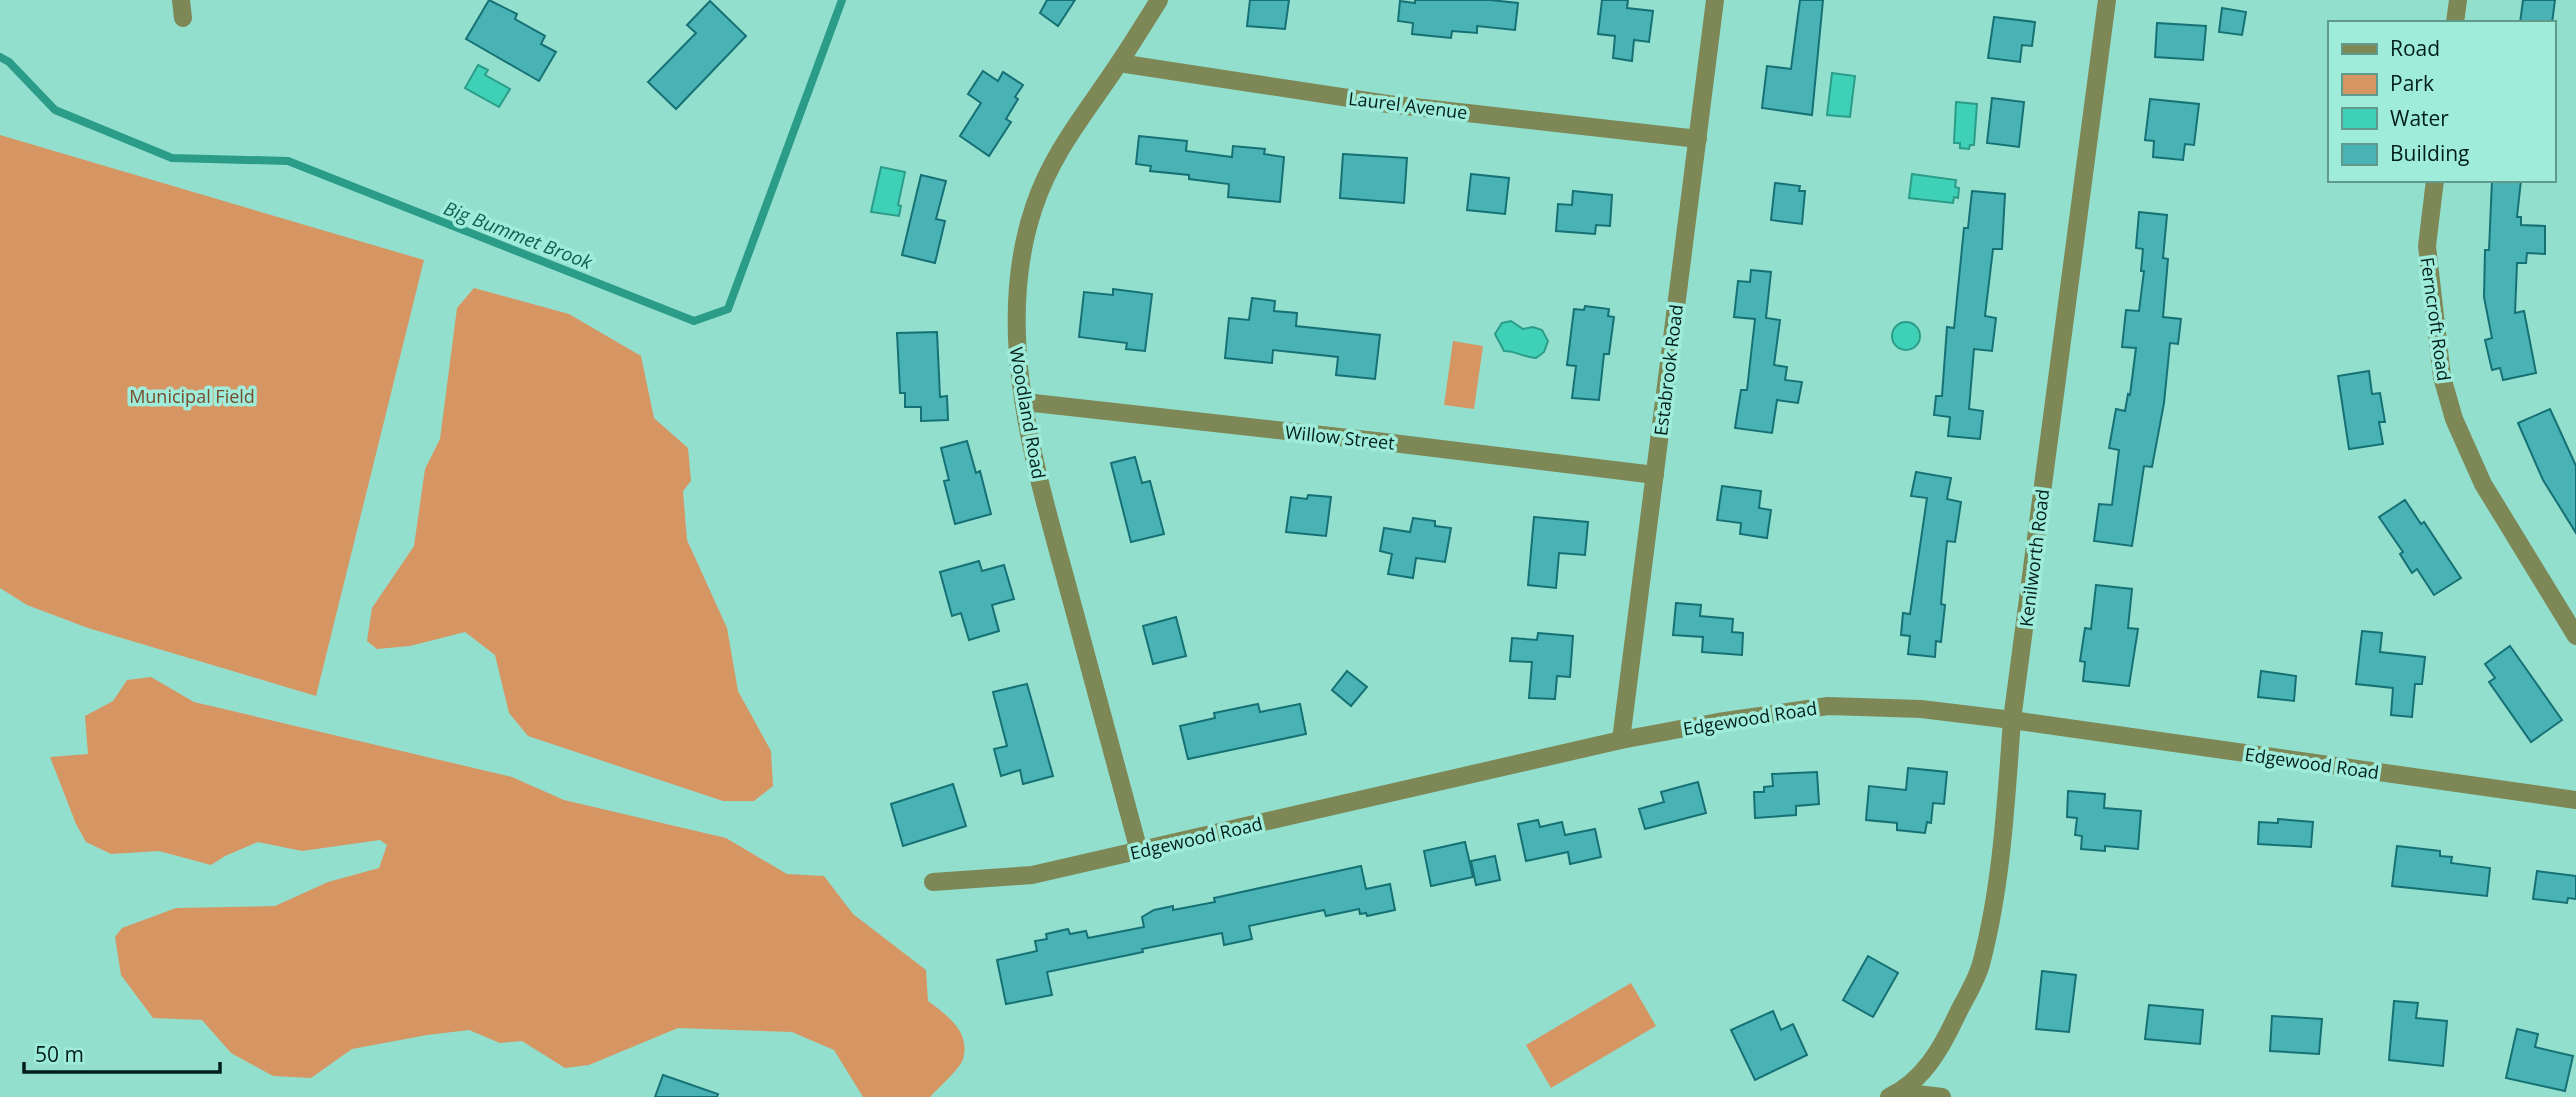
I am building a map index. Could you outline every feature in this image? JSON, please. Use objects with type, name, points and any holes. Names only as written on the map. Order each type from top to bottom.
[{"type":"street","name":"Woodland Road","points":[[1139,851],[1041,488],[1015,336],[1016,289],[1023,241],[1035,204],[1067,135],[1119,63],[1159,0]]},
{"type":"street","name":"Estabrook Road","points":[[1621,740],[1715,0]]},
{"type":"street","name":"Kenilworth Road","points":[[1895,1094],[1928,1067],[1943,1045],[1980,967],[1991,917],[2004,818],[2012,720],[2106,0]]},
{"type":"street","points":[[2455,21],[2458,0]]},
{"type":"street","name":"Laurel Avenue","points":[[1119,63],[1388,104],[1698,139]]},
{"type":"street","name":"Ferncroft Road","points":[[2435,182],[2427,247],[2442,377],[2454,419],[2483,484],[2576,636]]},
{"type":"street","name":"Willow Street","points":[[1025,402],[1655,475]]},
{"type":"street","name":"Edgewood Road","points":[[933,882],[1032,875],[1621,740],[1828,706],[1920,709],[2012,720],[2576,800]]},
{"type":"street","points":[[1895,1094],[1942,1097]]},
{"type":"green space","name":"Municipal Field","points":[[0,135],[424,260],[316,696],[88,628],[27,605],[0,588]]},
{"type":"green space","points":[[474,288],[569,314],[641,356],[654,418],[688,448],[691,481],[683,491],[687,540],[727,628],[738,691],[771,751],[773,786],[754,801],[723,801],[528,736],[509,713],[495,655],[465,632],[410,646],[377,649],[367,641],[372,608],[414,546],[425,469],[440,439],[457,308]]},
{"type":"green space","points":[[1453,341],[1483,346],[1474,409],[1444,405]]},
{"type":"green space","points":[[151,677],[194,702],[512,777],[564,800],[726,838],[787,874],[824,876],[853,914],[926,970],[928,1001],[956,1025],[964,1041],[963,1059],[930,1097],[863,1097],[834,1050],[792,1032],[678,1028],[589,1065],[565,1068],[522,1041],[500,1043],[469,1030],[352,1049],[311,1078],[273,1076],[231,1053],[202,1020],[153,1018],[121,975],[115,937],[122,928],[176,908],[275,906],[328,882],[379,868],[387,845],[380,840],[302,851],[258,842],[211,865],[159,851],[111,854],[86,842],[76,824],[50,757],[88,754],[85,716],[113,701],[127,680]]},
{"type":"green space","points":[[1631,983],[1656,1026],[1551,1088],[1526,1045]]},
{"type":"water","points":[[478,65],[488,70],[485,75],[510,89],[499,107],[465,88]]},
{"type":"water","points":[[1832,73],[1855,76],[1850,117],[1827,115]]},
{"type":"water","points":[[1956,102],[1977,104],[1974,145],[1970,145],[1969,149],[1960,148],[1960,143],[1954,143]]},
{"type":"water","points":[[881,167],[905,172],[898,205],[901,206],[899,216],[871,212]]},
{"type":"water","points":[[1912,174],[1956,180],[1958,198],[1954,197],[1953,203],[1909,198]]},
{"type":"water","points":[[1511,321],[1523,329],[1533,327],[1542,330],[1548,341],[1544,352],[1536,358],[1504,351],[1495,334],[1502,323]]},
{"type":"water","points":[[1906,322],[1916,326],[1920,336],[1916,346],[1906,350],[1896,346],[1892,336],[1896,326]]},
{"type":"building","points":[[489,0],[517,14],[515,19],[545,36],[541,44],[556,52],[539,81],[466,39]]},
{"type":"building","points":[[1047,0],[1075,0],[1058,26],[1040,13]]},
{"type":"building","points":[[1250,0],[1289,0],[1285,29],[1247,26]]},
{"type":"building","points":[[1415,0],[1490,0],[1518,3],[1515,30],[1477,26],[1477,33],[1452,31],[1451,38],[1412,34],[1413,23],[1398,21],[1400,1],[1415,3]]},
{"type":"building","points":[[1602,0],[1628,0],[1627,8],[1653,11],[1649,42],[1634,40],[1632,61],[1613,58],[1615,36],[1598,34]]},
{"type":"building","points":[[1800,0],[1823,0],[1812,115],[1762,108],[1767,66],[1791,69]]},
{"type":"building","points":[[2523,0],[2555,0],[2552,21],[2520,21]]},
{"type":"building","points":[[710,1],[746,36],[676,109],[648,82],[696,33],[687,25]]},
{"type":"building","points":[[2222,8],[2246,12],[2242,35],[2219,32]]},
{"type":"building","points":[[1994,17],[2035,22],[2032,46],[2022,45],[2020,62],[1988,58]]},
{"type":"building","points":[[2157,23],[2206,26],[2203,60],[2155,57]]},
{"type":"building","points":[[983,71],[998,81],[1003,72],[1023,85],[1006,119],[1011,122],[989,156],[960,136],[981,103],[968,94]]},
{"type":"building","points":[[1992,98],[2024,102],[2019,147],[1987,143]]},
{"type":"building","points":[[2150,99],[2199,104],[2194,145],[2185,144],[2183,160],[2153,157],[2154,141],[2145,140]]},
{"type":"building","points":[[1139,136],[1187,141],[1186,151],[1232,157],[1233,146],[1265,149],[1264,154],[1284,157],[1280,202],[1228,197],[1229,184],[1189,179],[1189,175],[1150,171],[1151,166],[1136,164]]},
{"type":"building","points":[[1343,154],[1407,158],[1404,203],[1340,198]]},
{"type":"building","points":[[1471,174],[1509,178],[1505,214],[1467,210]]},
{"type":"building","points":[[921,175],[946,181],[936,219],[945,221],[935,263],[902,255]]},
{"type":"building","points":[[2492,182],[2521,182],[2517,217],[2521,217],[2521,225],[2545,226],[2545,254],[2527,253],[2526,263],[2517,263],[2515,313],[2524,311],[2536,373],[2503,380],[2500,368],[2492,370],[2485,340],[2492,338],[2484,297],[2485,250],[2489,250]]},
{"type":"building","points":[[1775,183],[1800,186],[1799,191],[1805,191],[1802,224],[1771,220]]},
{"type":"building","points":[[1573,191],[1612,195],[1610,226],[1596,225],[1595,234],[1556,231],[1558,204],[1572,205]]},
{"type":"building","points":[[1972,191],[2005,194],[2002,249],[1993,249],[1985,316],[1996,318],[1992,351],[1974,349],[1969,409],[1983,411],[1980,439],[1948,436],[1950,417],[1934,415],[1936,396],[1942,396],[1947,327],[1954,328],[1964,228],[1968,228]]},
{"type":"building","points":[[2139,212],[2167,215],[2163,258],[2168,259],[2163,317],[2181,319],[2178,344],[2170,343],[2164,403],[2152,467],[2144,466],[2132,546],[2094,541],[2099,504],[2112,505],[2119,450],[2109,448],[2116,409],[2125,411],[2128,394],[2130,395],[2136,348],[2122,347],[2126,310],[2139,311],[2144,271],[2141,271],[2143,249],[2136,248]]},
{"type":"building","points":[[1751,270],[1771,272],[1766,318],[1780,320],[1774,365],[1787,367],[1785,380],[1802,382],[1798,403],[1777,400],[1772,433],[1735,428],[1741,390],[1747,390],[1755,319],[1734,317],[1738,281],[1750,282]]},
{"type":"building","points":[[1113,289],[1152,294],[1145,351],[1126,349],[1127,343],[1079,337],[1084,292],[1113,295]]},
{"type":"building","points":[[1252,298],[1275,301],[1274,311],[1297,313],[1296,326],[1380,335],[1375,379],[1336,375],[1338,357],[1273,350],[1272,363],[1225,358],[1229,318],[1249,320]]},
{"type":"building","points":[[1585,306],[1609,309],[1608,316],[1614,317],[1609,354],[1604,354],[1599,400],[1572,398],[1576,366],[1567,365],[1574,309],[1584,310]]},
{"type":"building","points":[[937,332],[940,397],[947,396],[948,420],[921,421],[921,407],[905,407],[905,393],[900,393],[897,333]]},
{"type":"building","points":[[2369,371],[2372,394],[2380,393],[2385,422],[2379,422],[2383,444],[2349,449],[2338,376]]},
{"type":"building","points":[[2550,409],[2576,466],[2576,533],[2543,480],[2518,423]]},
{"type":"building","points":[[967,441],[976,473],[980,471],[991,514],[955,524],[944,481],[949,480],[941,448]]},
{"type":"building","points":[[1135,457],[1142,483],[1150,481],[1164,534],[1131,542],[1111,463]]},
{"type":"building","points":[[1916,472],[1951,478],[1947,499],[1961,502],[1955,542],[1947,541],[1941,604],[1945,605],[1941,642],[1936,641],[1935,657],[1908,654],[1910,636],[1901,635],[1903,613],[1910,614],[1927,498],[1911,496]]},
{"type":"building","points":[[1722,486],[1761,491],[1759,508],[1771,510],[1767,538],[1740,534],[1741,523],[1717,520]]},
{"type":"building","points":[[1308,495],[1331,497],[1326,536],[1286,532],[1291,497],[1307,499]]},
{"type":"building","points":[[2405,500],[2421,524],[2424,522],[2461,578],[2434,595],[2417,569],[2412,573],[2400,554],[2403,552],[2379,517]]},
{"type":"building","points":[[1534,517],[1588,522],[1585,555],[1559,553],[1556,588],[1528,585]]},
{"type":"building","points":[[1413,518],[1435,521],[1435,526],[1451,528],[1445,562],[1416,558],[1413,578],[1388,574],[1392,554],[1380,551],[1384,528],[1410,532]]},
{"type":"building","points":[[979,561],[982,571],[1004,565],[1014,599],[992,605],[999,631],[969,640],[961,613],[952,616],[940,572]]},
{"type":"building","points":[[2096,585],[2132,589],[2128,628],[2138,629],[2129,686],[2083,681],[2085,662],[2080,661],[2085,628],[2091,629]]},
{"type":"building","points":[[1676,603],[1701,605],[1700,616],[1733,619],[1732,632],[1743,633],[1742,655],[1702,652],[1703,637],[1673,635]]},
{"type":"building","points":[[1176,617],[1186,656],[1153,664],[1143,626]]},
{"type":"building","points":[[2362,631],[2382,633],[2380,652],[2425,657],[2422,684],[2415,684],[2412,717],[2391,715],[2393,688],[2356,684]]},
{"type":"building","points":[[1538,633],[1573,636],[1570,677],[1557,676],[1555,699],[1529,698],[1532,662],[1510,661],[1512,638],[1537,640]]},
{"type":"building","points":[[2510,646],[2562,720],[2531,742],[2489,682],[2495,678],[2485,664]]},
{"type":"building","points":[[1347,671],[1367,687],[1351,706],[1332,690]]},
{"type":"building","points":[[2261,671],[2296,676],[2294,701],[2258,697]]},
{"type":"building","points":[[1027,684],[1053,776],[1023,784],[1020,770],[1001,776],[994,749],[1007,746],[993,692]]},
{"type":"building","points":[[1258,704],[1260,712],[1300,704],[1306,734],[1188,759],[1180,726],[1215,718],[1214,713]]},
{"type":"building","points":[[1908,768],[1947,772],[1944,804],[1933,803],[1931,823],[1927,822],[1925,833],[1897,830],[1897,823],[1866,820],[1869,786],[1906,790]]},
{"type":"building","points":[[1817,772],[1819,804],[1796,806],[1796,815],[1755,818],[1754,792],[1764,792],[1764,787],[1773,786],[1772,774]]},
{"type":"building","points":[[1698,782],[1706,813],[1645,829],[1639,809],[1664,802],[1661,792]]},
{"type":"building","points":[[953,784],[966,826],[903,846],[891,804]]},
{"type":"building","points":[[2068,791],[2105,794],[2104,808],[2141,811],[2138,849],[2105,846],[2105,851],[2081,849],[2082,836],[2075,835],[2077,818],[2067,817]]},
{"type":"building","points":[[2278,819],[2313,822],[2311,847],[2258,844],[2259,822],[2278,823]]},
{"type":"building","points":[[1538,820],[1540,827],[1562,822],[1565,835],[1595,829],[1601,857],[1570,864],[1568,852],[1526,861],[1518,824]]},
{"type":"building","points":[[1465,842],[1473,877],[1431,886],[1424,851]]},
{"type":"building","points":[[2397,846],[2440,851],[2440,856],[2452,857],[2451,863],[2490,868],[2487,896],[2392,886]]},
{"type":"building","points":[[1495,856],[1500,880],[1476,885],[1471,861]]},
{"type":"building","points":[[1361,866],[1366,889],[1390,884],[1395,910],[1367,916],[1366,913],[1360,914],[1359,909],[1326,916],[1324,910],[1249,926],[1252,939],[1224,945],[1222,933],[1142,949],[1143,952],[1047,972],[1052,995],[1006,1004],[997,960],[1037,951],[1035,941],[1047,939],[1046,934],[1068,929],[1070,934],[1086,931],[1088,938],[1144,927],[1142,917],[1154,910],[1173,906],[1173,910],[1215,902],[1214,898]]},
{"type":"building","points":[[2537,871],[2576,876],[2576,899],[2568,898],[2567,903],[2533,899]]},
{"type":"building","points":[[1868,956],[1898,973],[1873,1017],[1843,1000]]},
{"type":"building","points":[[2042,971],[2076,975],[2069,1032],[2036,1029]]},
{"type":"building","points":[[2394,1001],[2418,1003],[2416,1018],[2447,1021],[2443,1066],[2389,1060]]},
{"type":"building","points":[[2149,1005],[2203,1010],[2200,1044],[2145,1039]]},
{"type":"building","points":[[1773,1011],[1781,1030],[1793,1024],[1807,1055],[1755,1080],[1731,1030]]},
{"type":"building","points":[[2272,1016],[2322,1019],[2319,1054],[2270,1051]]},
{"type":"building","points":[[2517,1029],[2538,1034],[2535,1047],[2573,1056],[2565,1091],[2506,1078]]},
{"type":"building","points":[[663,1075],[718,1094],[717,1097],[655,1097]]},
{"type":"waterway","name":"Big Bummet Brook","points":[[0,57],[9,62],[55,110],[172,158],[288,161],[694,321],[728,309],[842,0]]}]
